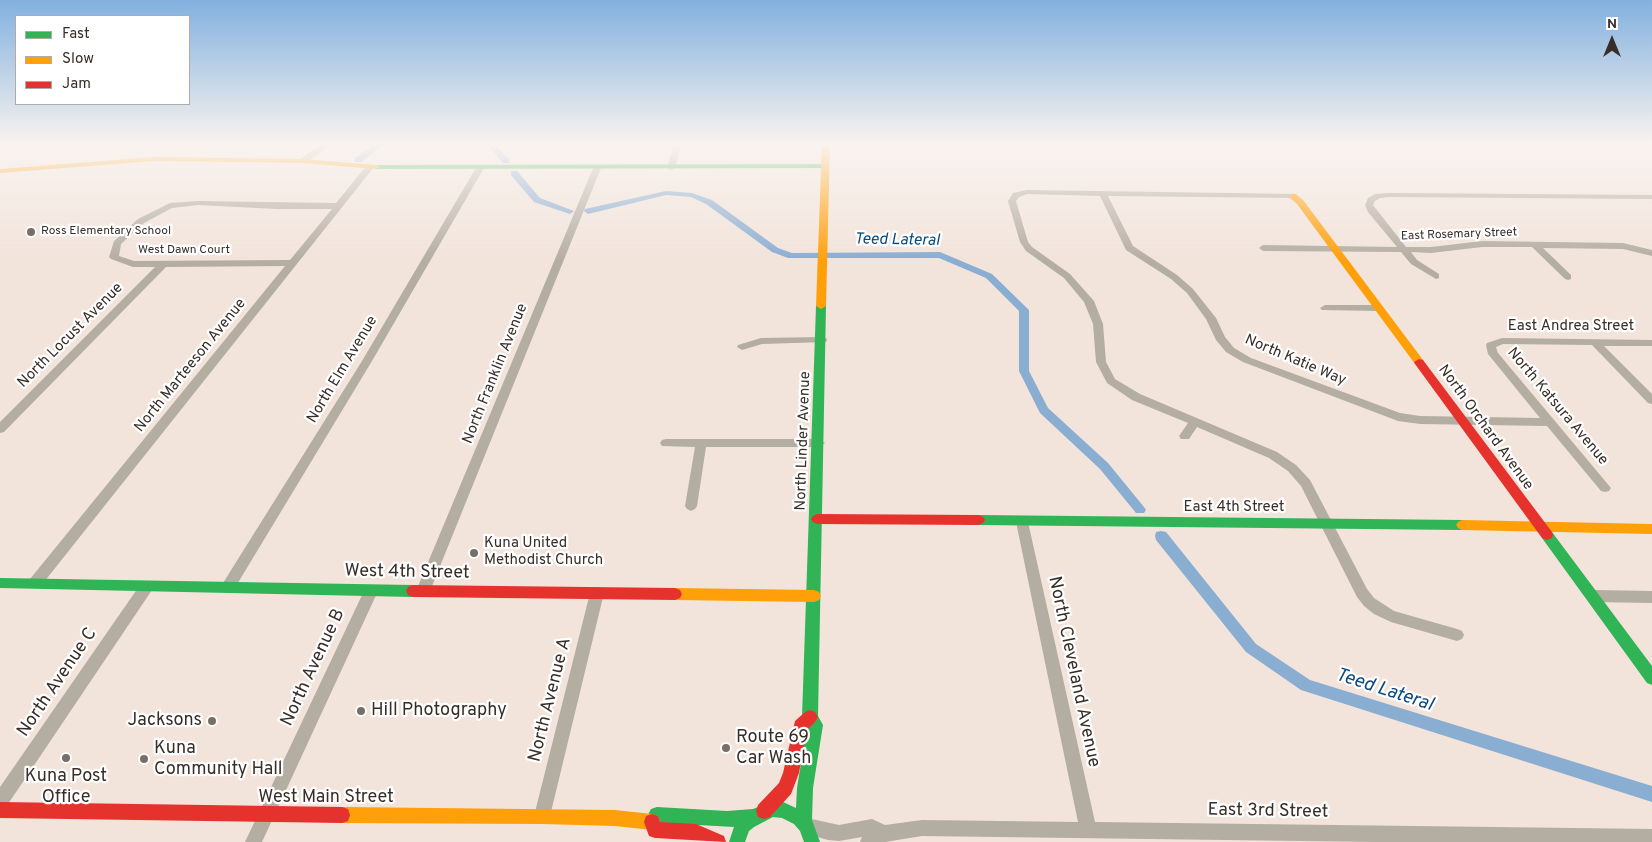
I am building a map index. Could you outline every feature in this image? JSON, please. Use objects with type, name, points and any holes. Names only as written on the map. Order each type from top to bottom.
[{"type":"street","name":"North Marteeson Avenue","points":[[35,583],[358,182]]},
{"type":"street","name":"North Elm Avenue","points":[[228,587],[367,361],[472,182]]},
{"type":"street","name":"North Franklin Avenue","points":[[423,591],[591,182]]},
{"type":"street","name":"North Linder Avenue","points":[[808,830],[805,788],[816,725],[810,717],[826,182]]},
{"type":"street","points":[[1103,193],[1027,192],[1016,195],[1012,201],[1024,242],[1029,250],[1067,276],[1084,295],[1094,312],[1098,324],[1102,362],[1111,381],[1136,397],[1273,455],[1292,468],[1306,483],[1369,602],[1391,616],[1456,635]]},
{"type":"street","name":"North Orchard Avenue","points":[[1103,193],[1293,196],[1300,202],[1652,678]]},
{"type":"street","name":"North Katie Way","points":[[1103,193],[1129,248],[1174,277],[1190,291],[1211,318],[1220,338],[1230,350],[1247,360],[1392,415],[1420,420],[1550,422]]},
{"type":"street","points":[[1436,276],[1421,267],[1404,250],[1371,210],[1369,205],[1371,200],[1378,196],[1389,195],[1652,198]]},
{"type":"street","name":"West Dawn Court","points":[[293,263],[133,264],[114,257],[117,243],[142,221],[170,206],[198,203],[339,206]]},
{"type":"street","name":"East Rosemary Street","points":[[1263,248],[1440,250],[1482,244],[1623,246],[1648,251]]},
{"type":"street","points":[[1535,245],[1568,277]]},
{"type":"street","name":"North Locust Avenue","points":[[0,428],[163,264]]},
{"type":"street","points":[[1325,308],[1378,308]]},
{"type":"street","points":[[742,347],[761,341],[822,340]]},
{"type":"street","name":"East Andrea Street","points":[[1490,345],[1502,341],[1652,343]]},
{"type":"street","points":[[1595,342],[1652,400]]},
{"type":"street","name":"North Katsura Avenue","points":[[1490,345],[1493,354],[1605,488]]},
{"type":"street","points":[[1185,436],[1195,422]]},
{"type":"street","points":[[666,443],[819,444]]},
{"type":"street","points":[[691,506],[701,443]]},
{"type":"street","name":"East 4th Street","points":[[816,519],[1326,523],[1652,529]]},
{"type":"street","name":"North Cleveland Avenue","points":[[1022,522],[1088,830]]},
{"type":"street","name":"West 4th Street","points":[[0,583],[371,591],[814,596]]},
{"type":"street","name":"North Avenue C","points":[[0,801],[147,586]]},
{"type":"street","name":"North Avenue B","points":[[253,842],[371,591]]},
{"type":"street","name":"North Avenue A","points":[[542,816],[596,593]]},
{"type":"street","points":[[1593,596],[1652,597]]},
{"type":"street","name":"North Linder Avenue","points":[[737,842],[743,826],[785,788],[791,773],[800,726],[810,717]]},
{"type":"street","name":"West Main Street","points":[[0,810],[265,815],[542,816],[615,818],[652,822]]},
{"type":"street","name":"West Main Street","points":[[652,822],[658,815],[728,819],[783,810],[792,813],[808,830]]},
{"type":"street","name":"West Main Street","points":[[652,822],[655,830],[696,832],[718,842]]},
{"type":"street","name":"East 3rd Street","points":[[808,830],[839,833],[872,827],[884,833]]},
{"type":"street","name":"East 3rd Street","points":[[868,842],[884,833],[922,828],[1652,837]]},
{"type":"waterway","name":"Teed Lateral","points":[[522,182],[537,200],[570,211]]},
{"type":"waterway","name":"Teed Lateral","points":[[588,211],[666,193],[692,195],[709,202],[775,250],[791,256],[940,255],[989,276],[1024,310],[1024,371],[1044,410],[1104,466],[1140,510]]},
{"type":"waterway","name":"Teed Lateral","points":[[1161,536],[1251,648],[1306,685],[1652,794]]},
{"type":"traffic: fast","points":[[804,823],[805,788],[815,725],[810,717],[821,306]]},
{"type":"traffic: fast","points":[[979,520],[1462,525]]},
{"type":"traffic: fast","points":[[1547,535],[1652,678]]},
{"type":"traffic: fast","points":[[0,583],[413,591]]},
{"type":"traffic: fast","points":[[737,842],[743,826],[748,821],[763,812],[773,809],[783,810],[800,818],[807,826],[812,842]]},
{"type":"traffic: fast","points":[[652,822],[657,815],[727,819],[754,817]]},
{"type":"traffic: slow","points":[[821,306],[825,182]]},
{"type":"traffic: slow","points":[[1293,196],[1300,202],[1419,362]]},
{"type":"traffic: slow","points":[[1462,525],[1652,529]]},
{"type":"traffic: slow","points":[[675,594],[814,596]]},
{"type":"traffic: slow","points":[[342,815],[542,816],[615,818],[652,822]]},
{"type":"traffic: jam","points":[[1419,362],[1547,535]]},
{"type":"traffic: jam","points":[[817,519],[979,520]]},
{"type":"traffic: jam","points":[[413,591],[675,594]]},
{"type":"traffic: jam","points":[[764,811],[785,788],[791,773],[800,726],[810,717]]},
{"type":"traffic: jam","points":[[0,810],[342,815]]},
{"type":"traffic: jam","points":[[652,822],[655,830],[696,832],[718,842]]},
{"type":"place","name":"Ross Elementary School","points":[[31,232]]},
{"type":"place","name":"Kuna United Methodist Church","points":[[474,553]]},
{"type":"place","name":"Hill Photography","points":[[361,711]]},
{"type":"place","name":"Jacksons","points":[[212,721]]},
{"type":"place","name":"Route 69 Car Wash","points":[[726,748]]},
{"type":"place","name":"Kuna Post Office","points":[[66,758]]},
{"type":"place","name":"Kuna Community Hall","points":[[144,759]]}]
